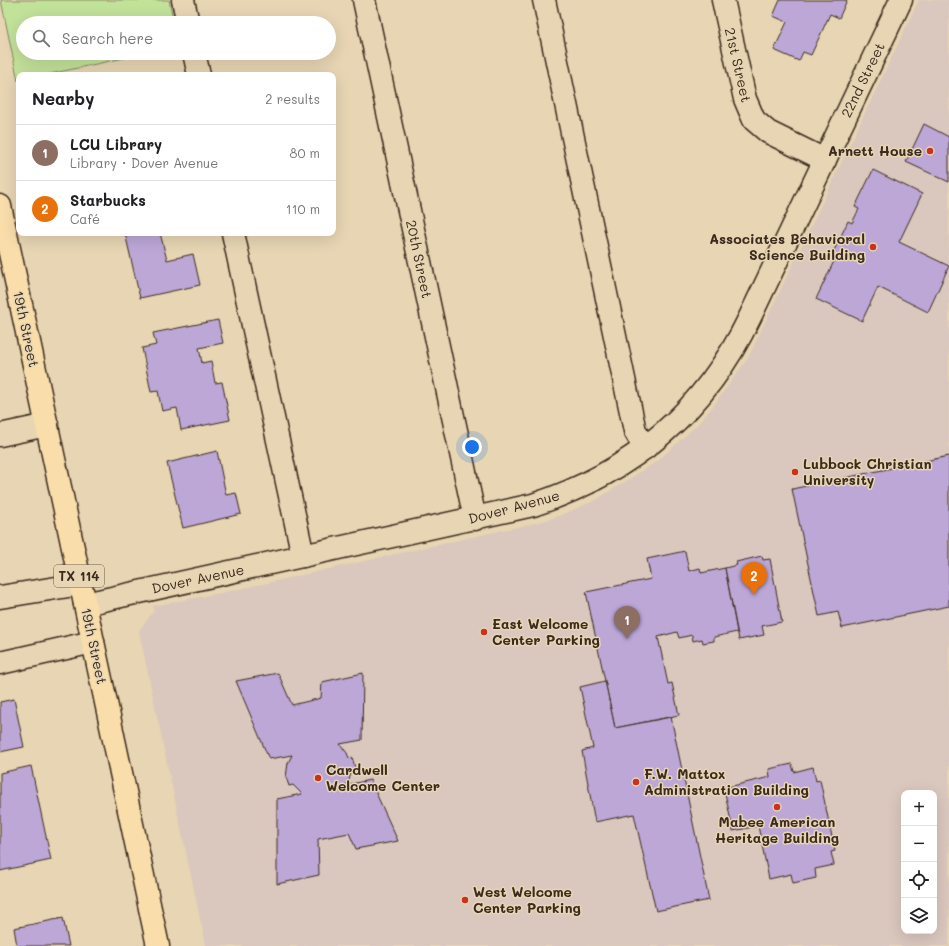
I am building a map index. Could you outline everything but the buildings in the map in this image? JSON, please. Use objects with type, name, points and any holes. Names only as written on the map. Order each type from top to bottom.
[{"type":"main road","name":"19th Street","points":[[0,206],[158,946]]},
{"type":"street","points":[[183,0],[186,16]]},
{"type":"street","name":"20th Street","points":[[364,0],[475,519]]},
{"type":"street","points":[[544,0],[635,431],[645,448]]},
{"type":"street","name":"21st Street","points":[[723,0],[745,99],[754,120],[768,132],[825,160]]},
{"type":"street","name":"22nd Street","points":[[825,160],[901,0]]},
{"type":"street","points":[[196,60],[198,72]]},
{"type":"street","name":"Dover Avenue","points":[[0,597],[83,594],[303,556],[533,505],[555,498],[601,477],[645,448],[673,425],[692,406],[734,348],[825,160]]},
{"type":"street","points":[[234,236],[303,556]]},
{"type":"street","points":[[0,436],[47,425]]},
{"type":"street","points":[[0,663],[93,642]]},
{"type":"shaded area","name":"Lubbock Christian University","points":[[919,0],[949,0],[949,946],[206,946],[139,631],[154,611],[153,606],[231,591],[540,522],[559,516],[596,500],[659,460],[699,423],[748,358]]},
{"type":"green space","points":[[1,0],[169,0],[172,16],[16,16],[16,60],[115,60],[59,72],[16,72]]},
{"type":"place","name":"Arnett House","points":[[930,151]]},
{"type":"place","name":"Associates Behavioral Science Building","points":[[873,247]]},
{"type":"place","name":"Lubbock Christian University","points":[[795,472]]},
{"type":"place","name":"Starbucks","points":[[754,595]]},
{"type":"place","name":"East Welcome Center Parking","points":[[484,632]]},
{"type":"place","name":"LCU Library","points":[[627,639]]},
{"type":"place","name":"Cardwell Welcome Center","points":[[318,778]]},
{"type":"place","name":"F.W. Mattox Administration Building","points":[[636,782]]},
{"type":"place","name":"Mabee American Heritage Building","points":[[777,807]]},
{"type":"place","name":"West Welcome Center Parking","points":[[465,900]]}]
